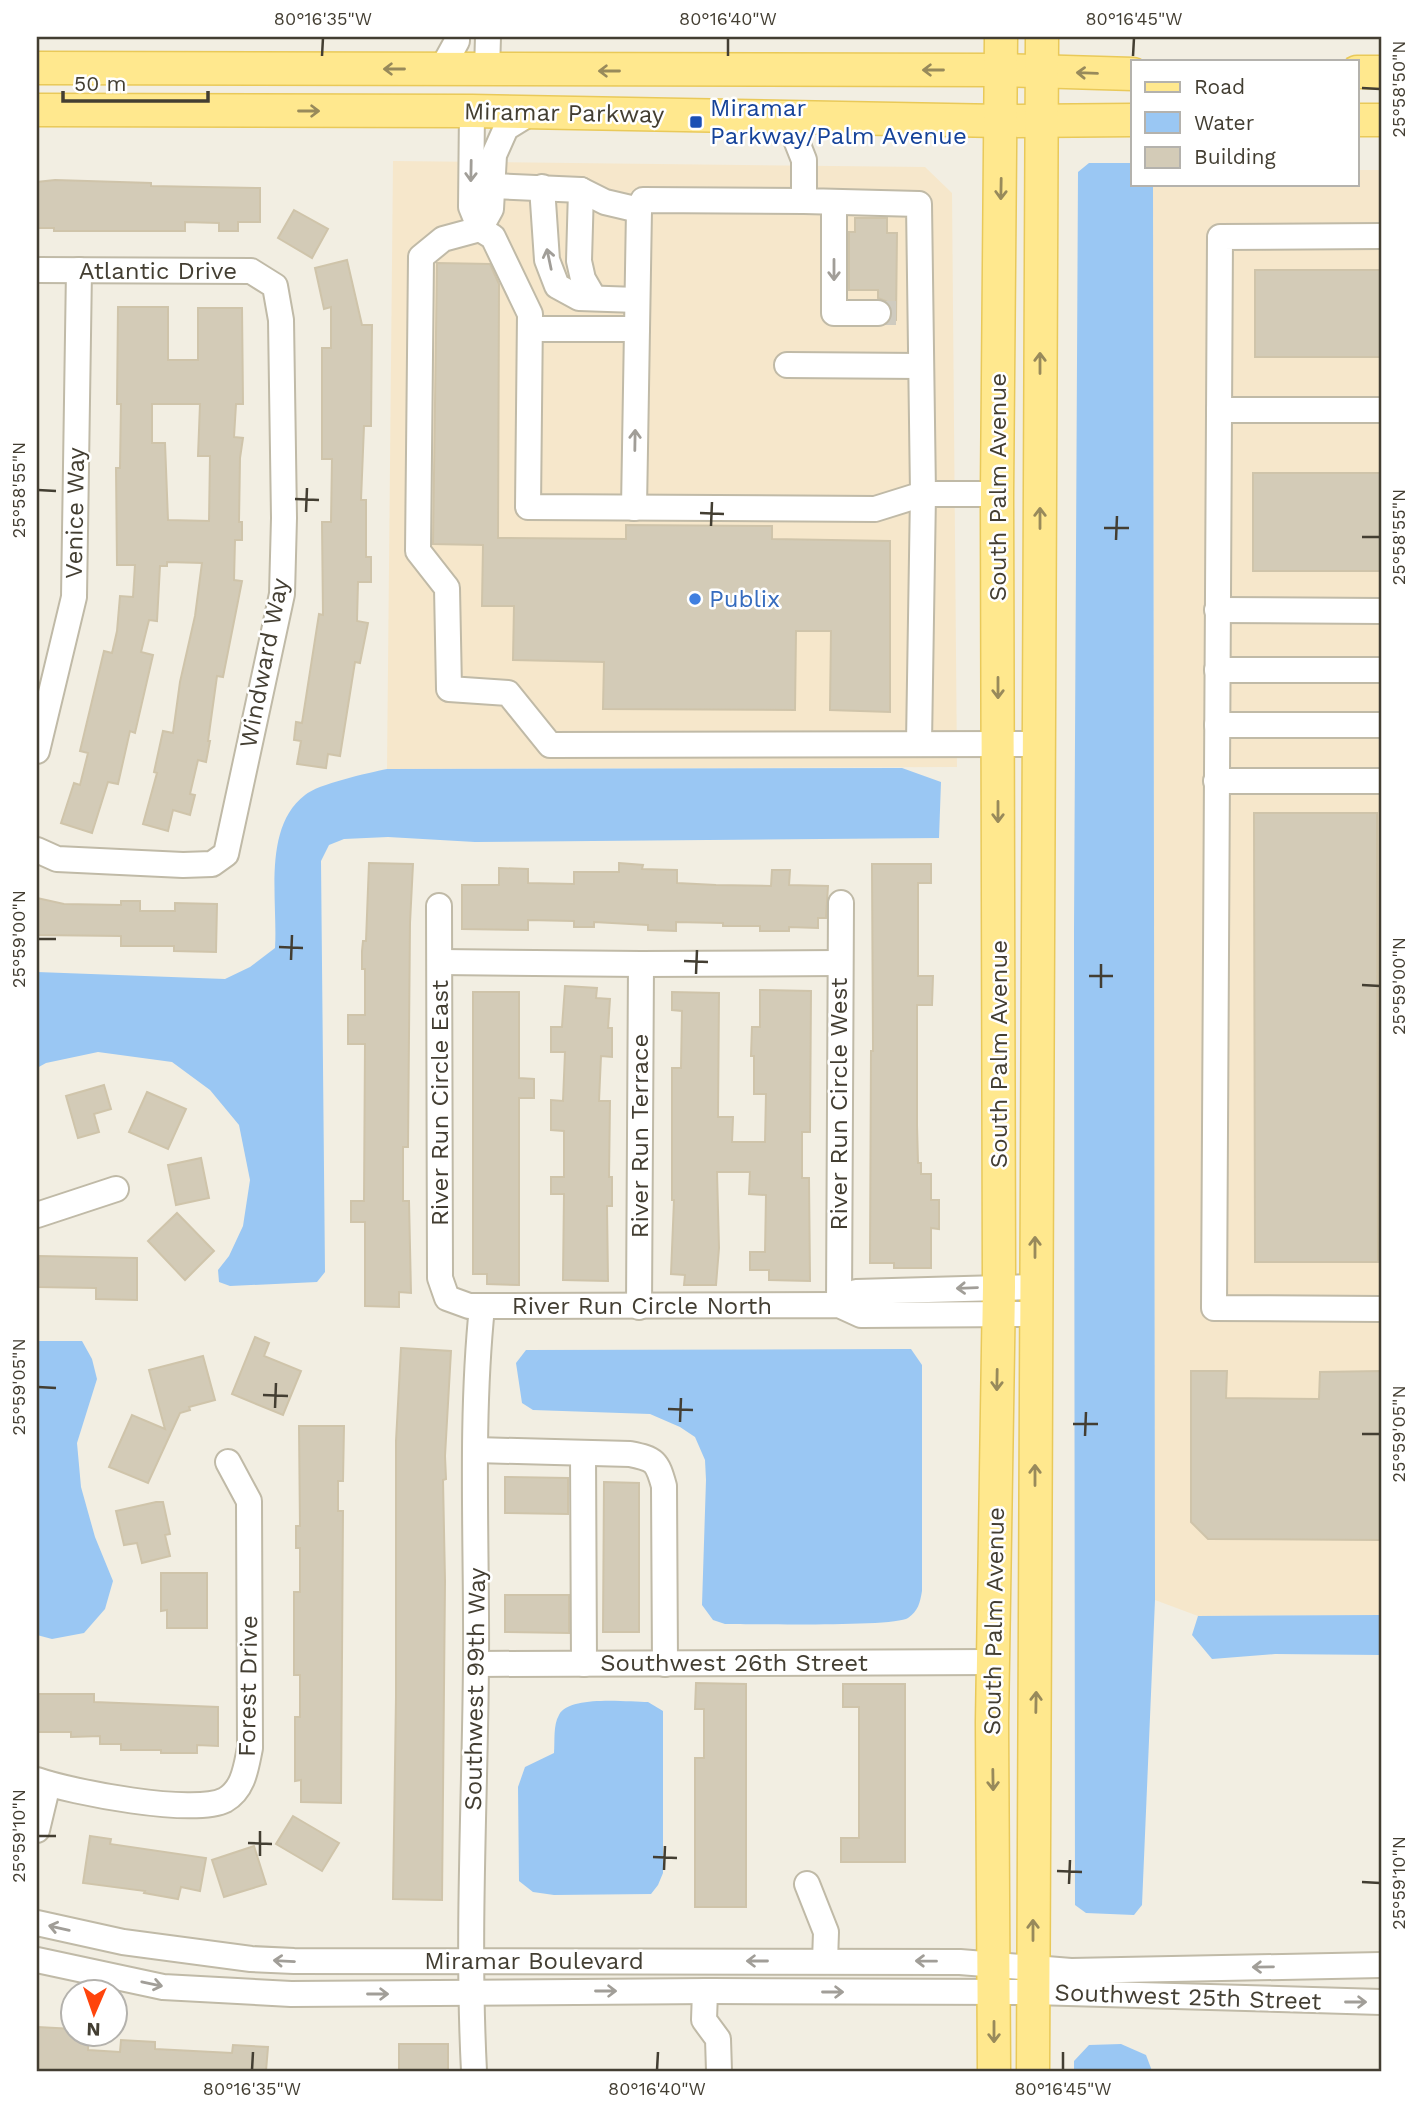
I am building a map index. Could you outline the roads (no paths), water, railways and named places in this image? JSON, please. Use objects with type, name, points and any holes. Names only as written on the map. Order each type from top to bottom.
[{"type":"main road","name":"South Palm Avenue","points":[[994,2071],[992,1662],[999,1301],[997,494],[1001,37]]},
{"type":"main road","name":"South Palm Avenue","points":[[1033,2071],[1042,37]]},
{"type":"main road","name":"Miramar Parkway","points":[[37,68],[1001,70],[1131,74]]},
{"type":"main road","points":[[411,111],[450,93],[487,70]]},
{"type":"main road","points":[[472,111],[501,91],[542,71]]},
{"type":"main road","points":[[1358,72],[1381,72]]},
{"type":"main road","name":"Miramar Parkway","points":[[37,110],[472,111],[1001,121],[1131,120]]},
{"type":"main road","points":[[1358,120],[1381,120]]},
{"type":"street","points":[[441,70],[457,37]]},
{"type":"street","points":[[487,70],[488,37]]},
{"type":"street","points":[[472,111],[471,207],[480,229],[493,237],[530,314],[528,507],[875,509],[923,494],[997,494]]},
{"type":"street","points":[[531,112],[506,128],[494,155],[491,209],[480,229],[443,239],[421,257],[418,551],[447,588],[449,689],[508,693],[550,746],[1037,744]]},
{"type":"street","points":[[787,117],[804,159],[804,201]]},
{"type":"street","points":[[493,186],[581,190],[605,202],[639,210]]},
{"type":"street","points":[[542,187],[547,260],[557,286],[579,298],[637,300]]},
{"type":"street","points":[[581,190],[579,261],[583,279],[594,298]]},
{"type":"street","points":[[634,508],[639,210],[643,200],[919,204],[898,313],[921,366],[923,494],[919,743]]},
{"type":"street","points":[[834,202],[834,313],[898,313]]},
{"type":"street","points":[[1381,236],[1220,237],[1213,1308],[1381,1309]]},
{"type":"street","name":"Atlantic Drive","points":[[37,270],[251,271],[275,286]]},
{"type":"street","name":"Venice Way","points":[[37,751],[74,597],[79,270]]},
{"type":"street","name":"Windward Way","points":[[37,850],[57,859],[212,864],[226,854],[282,594],[284,518],[281,320],[275,286]]},
{"type":"street","points":[[530,330],[637,329]]},
{"type":"street","points":[[787,365],[921,366]]},
{"type":"street","points":[[1219,410],[1381,410]]},
{"type":"street","points":[[1217,610],[1381,611]]},
{"type":"street","points":[[1217,670],[1381,670]]},
{"type":"street","points":[[1217,726],[1381,725]]},
{"type":"street","points":[[1216,781],[1381,781]]},
{"type":"street","name":"River Run Circle West","points":[[839,1304],[841,903]]},
{"type":"street","name":"River Run Circle East","points":[[439,906],[440,1278],[447,1298]]},
{"type":"street","points":[[440,961],[839,963]]},
{"type":"street","name":"River Run Terrace","points":[[639,1307],[641,964]]},
{"type":"street","points":[[37,1215],[116,1189]]},
{"type":"street","name":"River Run Circle North","points":[[447,1298],[469,1306],[482,1307],[839,1304],[856,1292],[1035,1301]]},
{"type":"street","name":"Southwest 99th Way","points":[[474,2071],[470,1960],[476,1664],[476,1450],[478,1342],[482,1307]]},
{"type":"street","points":[[476,1450],[630,1454],[651,1458],[659,1468],[664,1486],[665,1664]]},
{"type":"street","points":[[583,1453],[584,1664]]},
{"type":"street","name":"Forest Drive","points":[[42,1782],[163,1806],[200,1806],[225,1799],[244,1780],[250,1748],[249,1501],[228,1462]]},
{"type":"street","name":"Southwest 26th Street","points":[[476,1664],[992,1662]]},
{"type":"street","points":[[37,1830],[42,1782]]},
{"type":"street","points":[[807,1884],[826,1932],[825,1961]]},
{"type":"street","name":"Miramar Boulevard","points":[[37,1923],[123,1942],[251,1959],[960,1962],[994,1979]]},
{"type":"street","name":"Miramar Boulevard","points":[[37,1960],[163,1987],[229,1992],[470,1994],[705,1991],[994,1979]]},
{"type":"street","name":"Southwest 25th Street","points":[[1033,1980],[1071,1971],[1381,1965]]},
{"type":"street","name":"Southwest 25th Street","points":[[994,1979],[1381,2002]]},
{"type":"street","points":[[705,1991],[704,2020],[718,2039],[719,2071]]},
{"type":"water","points":[[1089,163],[1131,163],[1131,186],[1153,186],[1155,1600],[1142,1905],[1134,1915],[1086,1913],[1075,1905],[1074,932],[1078,172]]},
{"type":"water","points":[[902,768],[941,782],[939,838],[475,842],[388,837],[344,839],[329,845],[321,861],[325,1272],[317,1282],[230,1286],[219,1282],[218,1270],[229,1256],[243,1226],[250,1180],[239,1125],[210,1090],[172,1062],[98,1052],[46,1063],[37,1068],[37,972],[225,979],[250,967],[275,948],[275,866],[283,826],[291,809],[305,795],[332,783],[387,769]]},
{"type":"water","points":[[37,1341],[82,1341],[92,1359],[97,1379],[77,1443],[81,1487],[95,1537],[113,1581],[105,1609],[84,1633],[52,1639],[37,1635]]},
{"type":"water","points":[[911,1349],[922,1365],[922,1591],[916,1610],[908,1618],[851,1624],[725,1624],[713,1620],[702,1605],[706,1480],[705,1460],[695,1437],[650,1414],[533,1410],[522,1403],[516,1363],[526,1350]]},
{"type":"water","points":[[1381,1615],[1381,1655],[1275,1654],[1212,1659],[1192,1635],[1198,1616]]},
{"type":"water","points":[[586,1702],[648,1702],[663,1711],[663,1873],[658,1885],[651,1894],[554,1895],[533,1892],[519,1881],[518,1787],[525,1767],[554,1753],[556,1723],[565,1709]]},
{"type":"water","points":[[1121,2044],[1146,2055],[1152,2071],[1074,2071],[1074,2061],[1089,2045]]},
{"type":"tunnel","points":[[878,313],[896,313]]},
{"type":"place","name":"Miramar Parkway/Palm Avenue","points":[[696,122]]},
{"type":"place","name":"Publix","points":[[695,599]]}]
